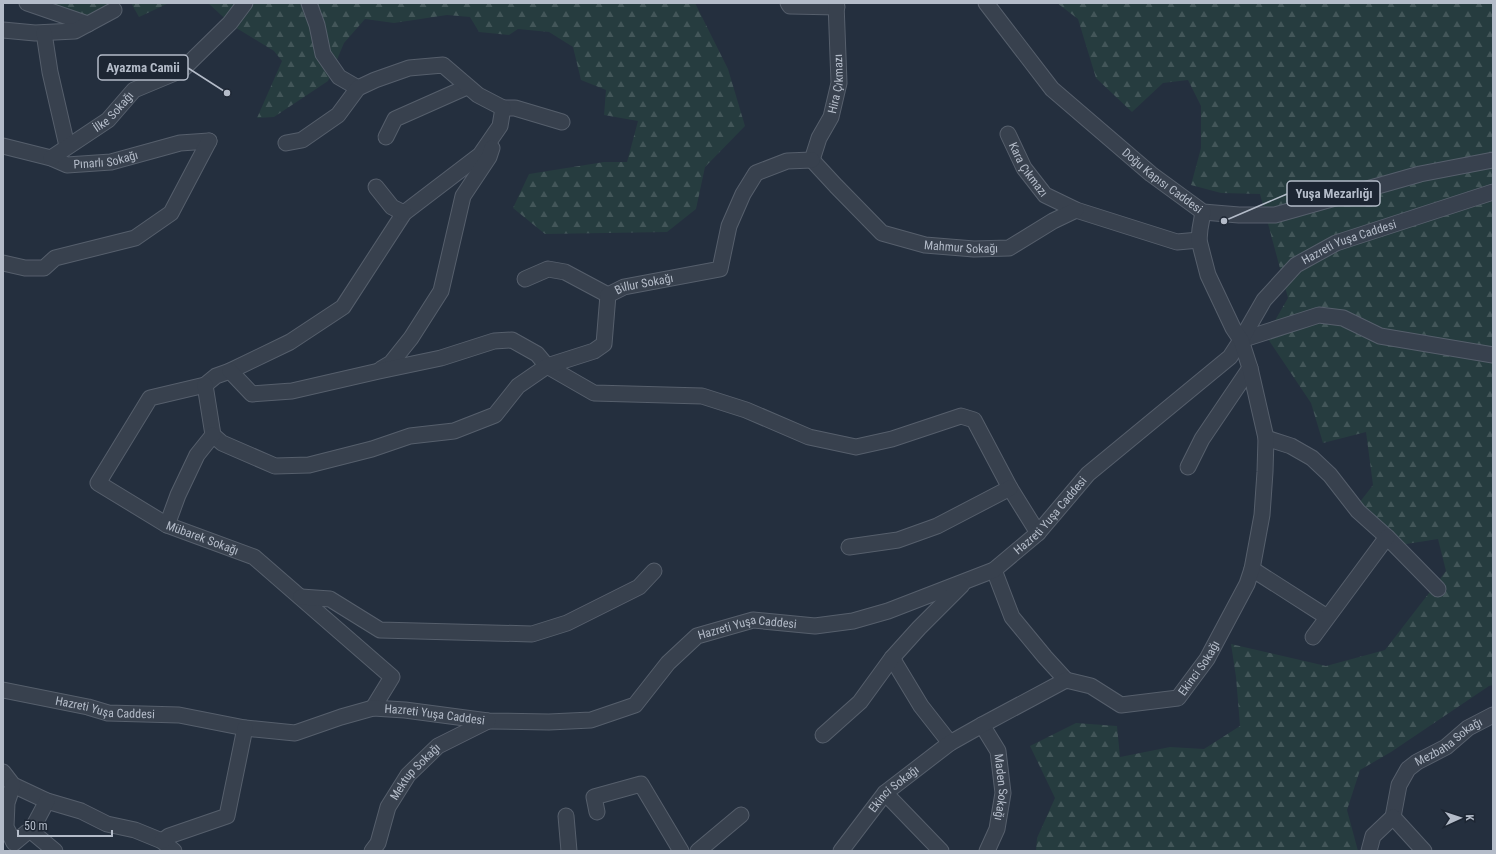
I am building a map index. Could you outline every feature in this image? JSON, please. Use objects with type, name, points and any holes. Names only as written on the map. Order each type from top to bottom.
[{"type":"street","points":[[27,3],[88,24]]},
{"type":"street","name":"İlke Sokağı","points":[[51,158],[108,120],[134,90],[182,70],[230,23],[245,3]]},
{"type":"street","points":[[309,3],[317,26],[323,54],[339,77],[358,88]]},
{"type":"street","points":[[788,3],[790,6],[836,5]]},
{"type":"street","name":"Doğu Kapısı Caddesi","points":[[986,3],[1052,89],[1151,174],[1203,212],[1275,216],[1420,174],[1493,160]]},
{"type":"street","name":"Hira Çıkmazı","points":[[812,160],[819,138],[831,117],[838,83],[836,5]]},
{"type":"street","points":[[3,30],[44,33],[75,31],[114,10]]},
{"type":"street","points":[[44,33],[50,72],[67,146]]},
{"type":"street","points":[[286,143],[302,140],[338,115],[358,88],[375,80],[409,68],[444,65],[467,87],[478,95],[503,108],[515,108],[562,122]]},
{"type":"street","points":[[386,137],[395,119],[467,87]]},
{"type":"street","points":[[379,371],[391,363],[411,338],[441,291],[463,196],[489,157],[500,126],[503,108]]},
{"type":"street","points":[[500,126],[480,155],[404,213],[343,307],[290,342],[230,371],[216,376],[205,385],[213,435],[222,443],[275,466],[309,465],[372,449],[410,436],[454,431],[495,415],[518,386],[547,366]]},
{"type":"street","name":"Kara Çıkmazı","points":[[1008,134],[1024,168],[1045,195],[1076,210]]},
{"type":"street","name":"Pınarlı Sokağı","points":[[3,146],[51,158],[66,165],[111,162],[180,143],[209,141],[171,213],[135,238],[55,258],[44,268],[25,268],[3,263]]},
{"type":"street","name":"Billur Sokağı","points":[[547,366],[594,351],[604,344],[608,294],[624,287],[720,269],[729,226],[743,194],[756,173],[787,160],[812,160]]},
{"type":"street","name":"Mahmur Sokağı","points":[[812,160],[882,233],[925,245],[974,249],[1009,248],[1053,221],[1076,210]]},
{"type":"street","points":[[376,187],[392,207],[404,213]]},
{"type":"street","name":"Hazreti Yuşa Caddesi","points":[[4,691],[88,707],[108,713],[179,716],[245,728],[295,733],[373,708],[405,710],[488,721],[549,722],[591,720],[635,704],[668,663],[697,636],[753,620],[815,626],[852,621],[888,611],[994,570],[1038,533],[1088,474],[1230,357],[1264,300],[1296,265],[1336,243],[1493,192]]},
{"type":"street","points":[[1076,210],[1176,242],[1199,240]]},
{"type":"street","points":[[1203,212],[1199,240],[1208,275],[1233,328],[1241,340],[1319,315],[1343,318],[1380,336],[1493,355]]},
{"type":"street","points":[[524,279],[548,268],[565,272],[608,294]]},
{"type":"street","points":[[230,371],[252,394],[292,391],[441,358],[494,341],[512,340],[537,354],[547,366],[594,393],[702,396],[746,410],[809,437],[856,447],[892,439],[961,416],[974,420],[1010,488],[1038,533]]},
{"type":"street","name":"Ekinci Sokağı","points":[[841,851],[885,793],[950,743],[1066,680],[1091,686],[1121,705],[1178,698],[1207,659],[1247,584],[1252,568],[1262,515],[1266,438],[1250,368],[1241,340]]},
{"type":"street","points":[[1188,467],[1202,439],[1250,368]]},
{"type":"street","name":"Mübarek Sokağı","points":[[205,385],[150,398],[98,483],[167,525],[254,557],[392,677],[373,708]]},
{"type":"street","points":[[167,525],[178,494],[197,455],[213,435]]},
{"type":"street","points":[[1266,438],[1291,446],[1312,458],[1330,474],[1358,510],[1438,589]]},
{"type":"street","points":[[850,547],[898,540],[937,526],[1010,488]]},
{"type":"street","points":[[1313,637],[1387,537]]},
{"type":"street","points":[[1252,568],[1328,617]]},
{"type":"street","points":[[994,570],[1012,617],[1066,680]]},
{"type":"street","points":[[301,597],[330,599],[380,630],[532,634],[567,623],[639,587],[654,571]]},
{"type":"street","points":[[823,735],[860,702],[892,658],[965,581]]},
{"type":"street","points":[[892,658],[921,706],[950,743]]},
{"type":"street","name":"Mezbaha Sokağı","points":[[1393,817],[1399,785],[1408,769],[1417,762],[1446,747],[1468,728],[1493,715]]},
{"type":"street","name":"Mektup Sokağı","points":[[372,851],[378,843],[388,807],[408,776],[438,746],[488,721]]},
{"type":"street","name":"Maden Sokağı","points":[[982,725],[998,751],[1003,793],[997,829],[987,851]]},
{"type":"street","points":[[162,841],[169,836],[227,816],[245,728]]},
{"type":"street","points":[[3,772],[13,785],[47,801],[81,811],[107,824],[135,830],[162,841],[174,851]]},
{"type":"street","points":[[597,812],[594,797],[641,784],[681,851]]},
{"type":"street","points":[[13,785],[7,803],[6,827],[14,843],[26,833],[31,831],[47,801]]},
{"type":"street","points":[[885,793],[940,851]]},
{"type":"street","points":[[698,851],[741,815]]},
{"type":"street","points":[[566,816],[569,851]]},
{"type":"street","points":[[1369,851],[1373,836],[1393,817],[1424,851]]},
{"type":"street","points":[[31,831],[55,851]]},
{"type":"green space","points":[[45,3],[112,3],[88,18]]},
{"type":"green space","points":[[131,3],[169,3],[139,17]]},
{"type":"green space","points":[[208,3],[695,3],[728,69],[745,126],[705,167],[696,209],[667,232],[545,234],[513,208],[529,174],[604,162],[627,162],[638,121],[604,115],[606,90],[581,80],[573,47],[549,32],[518,29],[509,35],[479,32],[470,17],[447,15],[394,23],[365,19],[344,43],[328,81],[274,117],[257,118],[282,61],[274,51],[233,26]]},
{"type":"green space","points":[[1057,3],[1493,3],[1493,685],[1489,686],[1391,752],[1360,770],[1347,810],[1358,851],[1036,851],[1037,838],[1055,798],[1030,746],[1076,723],[1117,726],[1120,757],[1170,747],[1204,749],[1240,726],[1236,677],[1231,644],[1326,666],[1385,650],[1446,571],[1438,539],[1400,545],[1356,507],[1373,485],[1366,432],[1323,443],[1311,403],[1266,336],[1288,298],[1260,194],[1221,193],[1191,185],[1201,148],[1201,106],[1188,80],[1163,83],[1132,112],[1096,78],[1078,19]]},
{"type":"place","name":"Ayazma Camii","points":[[227,93]]},
{"type":"place","name":"Yuşa Mezarlığı","points":[[1224,221]]}]
